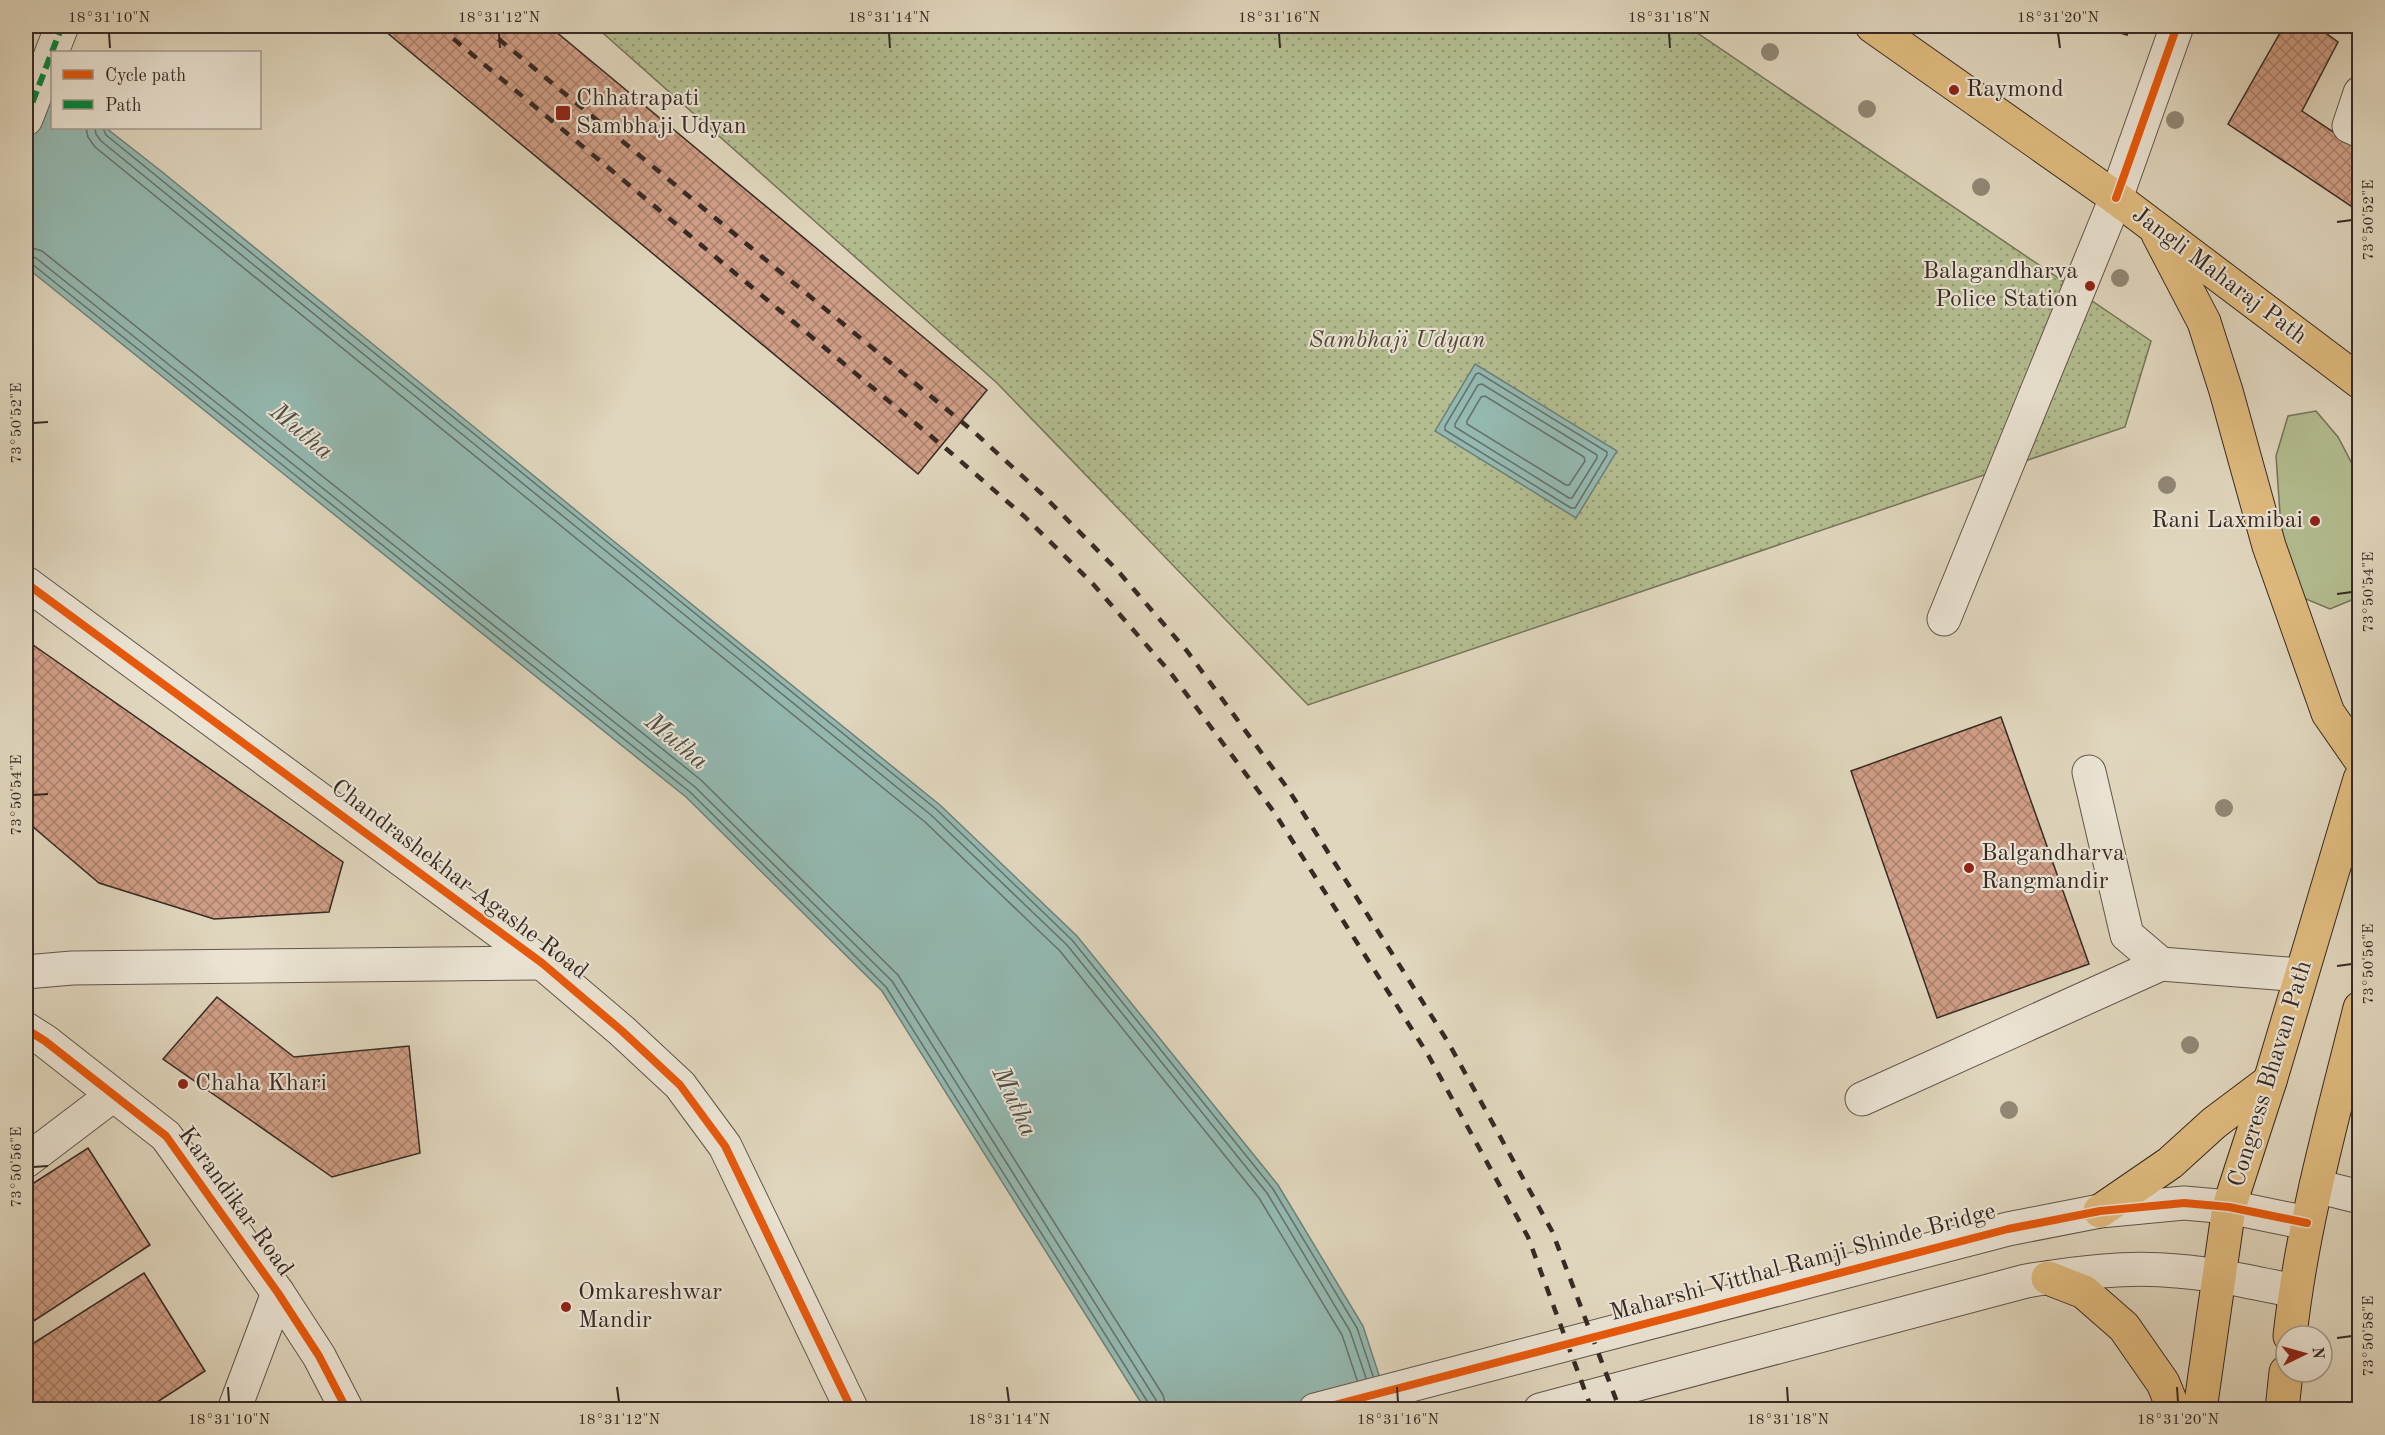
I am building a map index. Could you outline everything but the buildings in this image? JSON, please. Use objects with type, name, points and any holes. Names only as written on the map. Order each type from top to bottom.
[{"type":"main road","name":"Jangli Maharaj Path","points":[[1872,26],[2116,198],[2360,382]]},
{"type":"main road","points":[[2154,226],[2204,322],[2226,391],[2269,546],[2328,713],[2360,759]]},
{"type":"main road","name":"Congress Bhavan Path","points":[[2200,1410],[2229,1207],[2270,1081],[2360,779]]},
{"type":"main road","points":[[2291,1324],[2307,1223],[2360,1008]]},
{"type":"main road","points":[[2100,1211],[2170,1163],[2214,1123],[2270,1081]]},
{"type":"main road","points":[[2048,1278],[2084,1293],[2124,1327],[2163,1383],[2174,1410]]},
{"type":"main road","points":[[2282,1410],[2285,1384]]},
{"type":"street","points":[[52,51],[62,26]]},
{"type":"street","points":[[1944,619],[2116,198],[2177,26]]},
{"type":"street","points":[[26,119],[51,54]]},
{"type":"street","points":[[2360,93],[2349,126],[2360,131]]},
{"type":"street","name":"Chandrashekhar Agashe Road","points":[[26,583],[542,963],[680,1084],[725,1146],[852,1410]]},
{"type":"street","points":[[2089,772],[2127,935],[2161,964]]},
{"type":"street","points":[[26,972],[72,968],[542,963]]},
{"type":"street","points":[[1862,1099],[2161,964],[2301,975]]},
{"type":"street","name":"Karandikar Road","points":[[26,1029],[45,1041],[166,1136],[278,1293],[319,1356],[346,1410]]},
{"type":"street","points":[[26,1161],[113,1095]]},
{"type":"street","points":[[2316,1186],[2360,1197]]},
{"type":"street","name":"Maharshi Vitthal Ramji Shinde Bridge","points":[[1315,1410],[1917,1253],[2008,1230],[2100,1211],[2184,1203],[2229,1207],[2307,1223]]},
{"type":"street","points":[[1540,1410],[1929,1307],[2048,1278],[2098,1270],[2174,1270],[2218,1275],[2295,1291]]},
{"type":"street","points":[[234,1410],[278,1293]]},
{"type":"green space","name":"Sambhaji Udyan","points":[[595,26],[1687,26],[2151,341],[2125,427],[1308,705],[997,383]]},
{"type":"green space","points":[[2316,411],[2338,437],[2359,477],[2359,597],[2330,609],[2301,597],[2281,528],[2276,456],[2288,416]]},
{"type":"water","name":"Mutha","points":[[26,64],[51,85],[51,129],[107,129],[161,171],[940,805],[1077,936],[1278,1185],[1363,1326],[1390,1409],[1145,1409],[882,991],[686,797],[26,267]]},
{"type":"water","points":[[1475,364],[1617,451],[1576,518],[1435,431]]},
{"type":"railway","points":[[438,26],[1025,517],[1093,584],[1170,672],[1274,812],[1427,1053],[1528,1237],[1592,1410]]},
{"type":"railway","points":[[483,26],[974,432],[1042,494],[1117,570],[1187,651],[1288,789],[1448,1042],[1552,1231],[1620,1410]]},
{"type":"marked path","points":[[52,51],[62,26]]},
{"type":"marked path","points":[[26,119],[51,54]]},
{"type":"cycle path","points":[[2116,198],[2177,26]]},
{"type":"cycle path","points":[[26,583],[542,963],[622,1031],[680,1085],[725,1146],[852,1410]]},
{"type":"cycle path","points":[[26,1029],[45,1041],[166,1136],[278,1293],[319,1356],[347,1410]]},
{"type":"cycle path","points":[[1315,1410],[2008,1229],[2100,1211],[2184,1203],[2229,1207],[2307,1223]]},
{"type":"place","name":"Raymond","points":[[1954,90]]},
{"type":"place","name":"Chhatrapati Sambhaji Udyan","points":[[563,113]]},
{"type":"place","name":"Balagandharva Police Station","points":[[2090,286]]},
{"type":"place","name":"Rani Laxmibai","points":[[2315,521]]},
{"type":"place","name":"Balgandharva Rangmandir","points":[[1969,868]]},
{"type":"place","name":"Chaha Khari","points":[[183,1084]]},
{"type":"place","name":"Omkareshwar Mandir","points":[[566,1307]]}]
